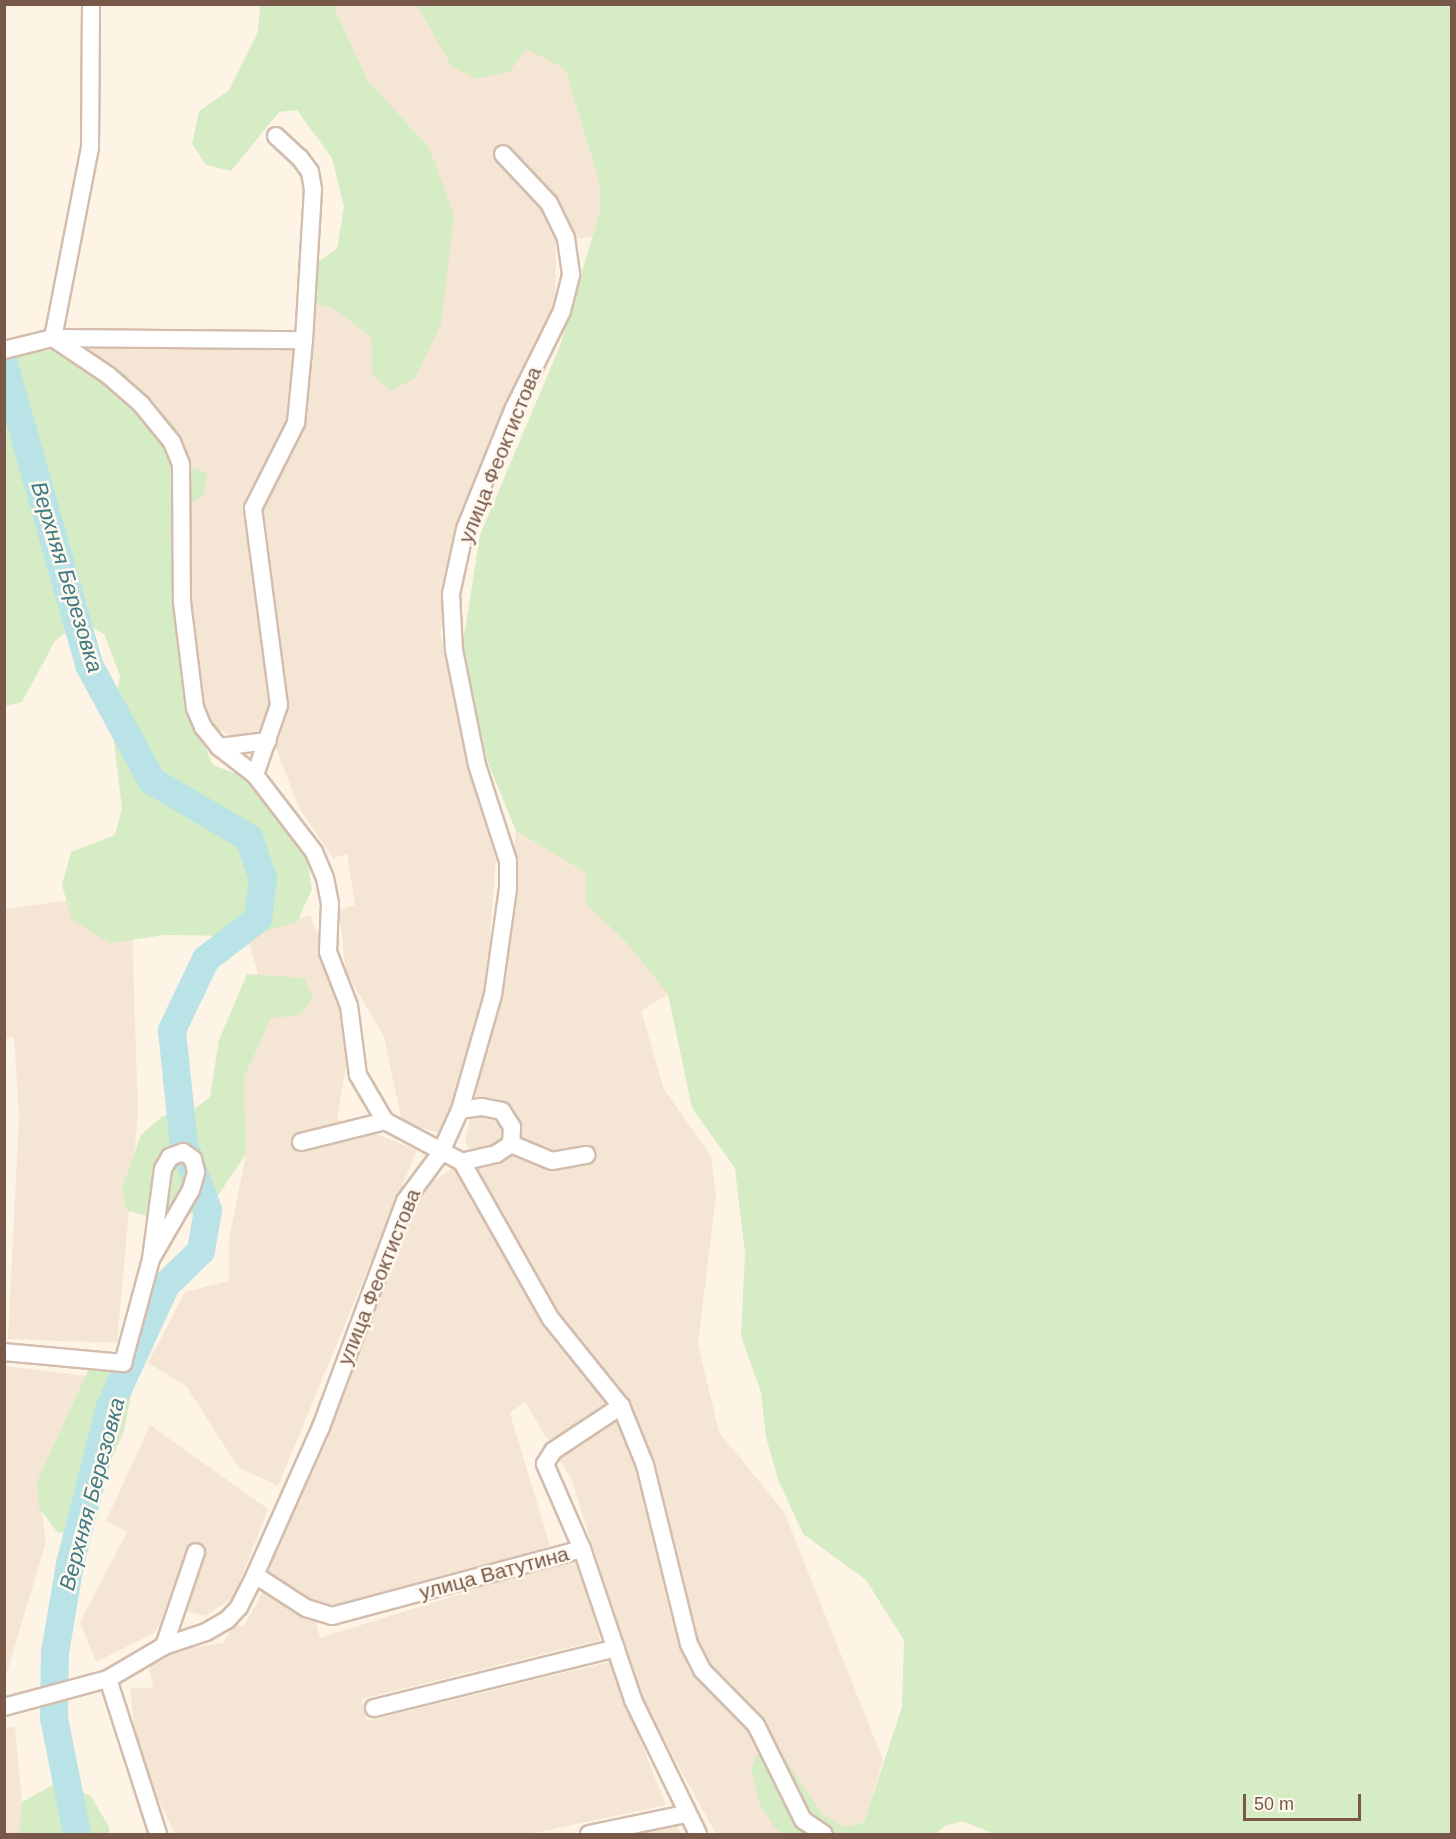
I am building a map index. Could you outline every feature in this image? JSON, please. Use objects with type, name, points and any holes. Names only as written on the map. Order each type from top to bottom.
[{"type":"street","points":[[53,338],[90,148],[91,4]]},
{"type":"street","points":[[255,774],[277,716],[279,692],[253,508],[296,423],[314,189],[310,172],[300,158],[276,136]]},
{"type":"street","name":"улица Феоктистова","points":[[4,1707],[108,1679],[164,1646],[206,1632],[226,1620],[239,1607],[321,1427],[405,1201],[440,1154],[460,1110],[494,996],[508,879],[501,834],[477,765],[454,650],[451,594],[465,529],[514,408],[562,311],[571,274],[566,238],[549,204],[503,154]]},
{"type":"street","points":[[53,338],[108,375],[141,404],[177,453],[182,486],[182,610],[195,708],[203,727],[219,747],[255,774],[314,852],[325,878],[330,904],[328,952],[349,1006],[358,1075],[385,1121],[440,1154],[462,1162],[496,1154],[511,1143]]},
{"type":"street","points":[[4,350],[53,338],[304,340]]},
{"type":"street","points":[[219,747],[268,741]]},
{"type":"street","points":[[460,1110],[482,1107],[502,1111],[512,1127],[511,1143]]},
{"type":"street","points":[[301,1142],[385,1121]]},
{"type":"street","points":[[511,1143],[552,1161],[586,1155]]},
{"type":"street","points":[[4,1352],[123,1363],[151,1258],[163,1169],[170,1157],[183,1152],[193,1159],[196,1172],[194,1181],[151,1258]]},
{"type":"street","points":[[462,1162],[551,1319],[621,1406],[645,1465],[689,1644],[702,1670],[756,1725],[803,1820],[824,1834]]},
{"type":"street","points":[[582,1549],[545,1464],[552,1451],[621,1406]]},
{"type":"street","name":"улица Ватутина","points":[[255,1575],[306,1608],[332,1616],[582,1549],[633,1700],[686,1814],[698,1834]]},
{"type":"street","points":[[164,1646],[196,1552]]},
{"type":"street","points":[[374,1708],[616,1648]]},
{"type":"street","points":[[108,1679],[158,1834]]},
{"type":"street","points":[[589,1834],[686,1814]]},
{"type":"shaded area","points":[[336,5],[417,5],[451,66],[526,48],[565,69],[600,185],[600,211],[592,237],[556,241],[555,308],[532,351],[454,540],[449,567],[440,633],[467,766],[496,859],[490,935],[493,967],[442,1134],[402,1122],[384,1037],[346,972],[339,910],[355,905],[347,854],[333,858],[299,808],[276,748],[282,728],[233,736],[209,726],[197,694],[141,404],[71,349],[314,345],[315,303],[333,308],[371,337],[372,374],[429,147],[368,81],[336,12]]},
{"type":"shaded area","points":[[516,831],[586,873],[586,904],[624,940],[668,994],[641,1011],[664,1089],[711,1156],[716,1196],[698,1344],[719,1432],[784,1512],[883,1760],[864,1822],[845,1827],[823,1815],[779,1749],[759,1750],[751,1769],[775,1829],[785,1834],[716,1834],[636,1689],[572,1480],[525,1402],[510,1413],[550,1546],[327,1613],[265,1574],[420,1190],[472,1155],[465,1140],[507,965],[505,927]]},
{"type":"shaded area","points":[[131,892],[138,1113],[117,1343],[8,1339],[19,1117],[14,1037],[5,1039],[4,909]]},
{"type":"shaded area","points":[[310,915],[353,1025],[337,1119],[417,1150],[278,1486],[238,1467],[186,1386],[148,1363],[185,1292],[229,1281],[229,1239],[246,1154],[244,1078],[271,1018],[247,936]]},
{"type":"shaded area","points":[[5,1366],[86,1376],[37,1481],[46,1542],[5,1679]]},
{"type":"shaded area","points":[[150,1425],[268,1509],[234,1597],[205,1616],[171,1607],[154,1633],[96,1662],[80,1622],[127,1532],[106,1521]]},
{"type":"shaded area","points":[[578,1557],[600,1640],[361,1699],[367,1721],[609,1662],[666,1805],[530,1834],[175,1834],[138,1757],[130,1688],[153,1688],[148,1660],[158,1653],[223,1643],[235,1623],[243,1627],[263,1591],[316,1622],[320,1638]]},
{"type":"shaded area","points":[[15,1727],[22,1802],[19,1834],[5,1834],[5,1728]]},
{"type":"shaded area","points":[[677,1826],[681,1834],[638,1834]]},
{"type":"green space","points":[[260,5],[336,5],[336,12],[368,81],[429,147],[454,215],[441,324],[415,378],[390,391],[372,374],[371,337],[333,308],[302,300],[308,268],[337,249],[344,207],[332,158],[297,110],[279,112],[231,171],[206,165],[192,144],[199,111],[229,90],[258,32]]},
{"type":"green space","points":[[417,5],[1451,5],[1451,1834],[994,1834],[962,1821],[945,1826],[936,1834],[785,1834],[775,1829],[759,1802],[751,1769],[759,1750],[779,1749],[823,1815],[845,1827],[864,1822],[902,1707],[904,1640],[866,1580],[803,1534],[778,1479],[766,1437],[761,1392],[741,1336],[745,1254],[735,1168],[692,1108],[668,994],[624,940],[586,904],[586,873],[516,831],[487,760],[462,649],[480,535],[560,346],[600,211],[600,185],[565,69],[526,49],[510,71],[476,79],[451,66]]},
{"type":"green space","points":[[71,349],[126,374],[141,404],[175,425],[181,464],[207,473],[204,495],[176,512],[175,601],[185,699],[213,765],[264,785],[302,830],[312,889],[297,922],[247,936],[165,935],[110,943],[72,920],[62,885],[71,852],[115,835],[122,808],[112,725],[120,676],[104,634],[80,621],[55,641],[22,702],[5,706],[4,362],[24,353]]},
{"type":"green space","points":[[247,974],[304,978],[313,997],[301,1015],[271,1018],[244,1078],[246,1154],[208,1210],[164,1221],[126,1210],[122,1188],[141,1135],[163,1116],[192,1111],[210,1097],[219,1040]]},
{"type":"green space","points":[[118,1351],[136,1370],[124,1431],[80,1530],[58,1533],[39,1508],[37,1481],[93,1360]]},
{"type":"green space","points":[[58,1782],[91,1796],[109,1827],[109,1834],[19,1834],[22,1802]]},
{"type":"waterway","name":"Верхняя Березовка","points":[[4,364],[89,665],[152,781],[249,838],[263,879],[258,919],[206,959],[172,1030],[184,1146],[208,1210],[201,1251],[166,1285],[110,1407],[70,1564],[55,1653],[54,1718],[77,1834]]}]
